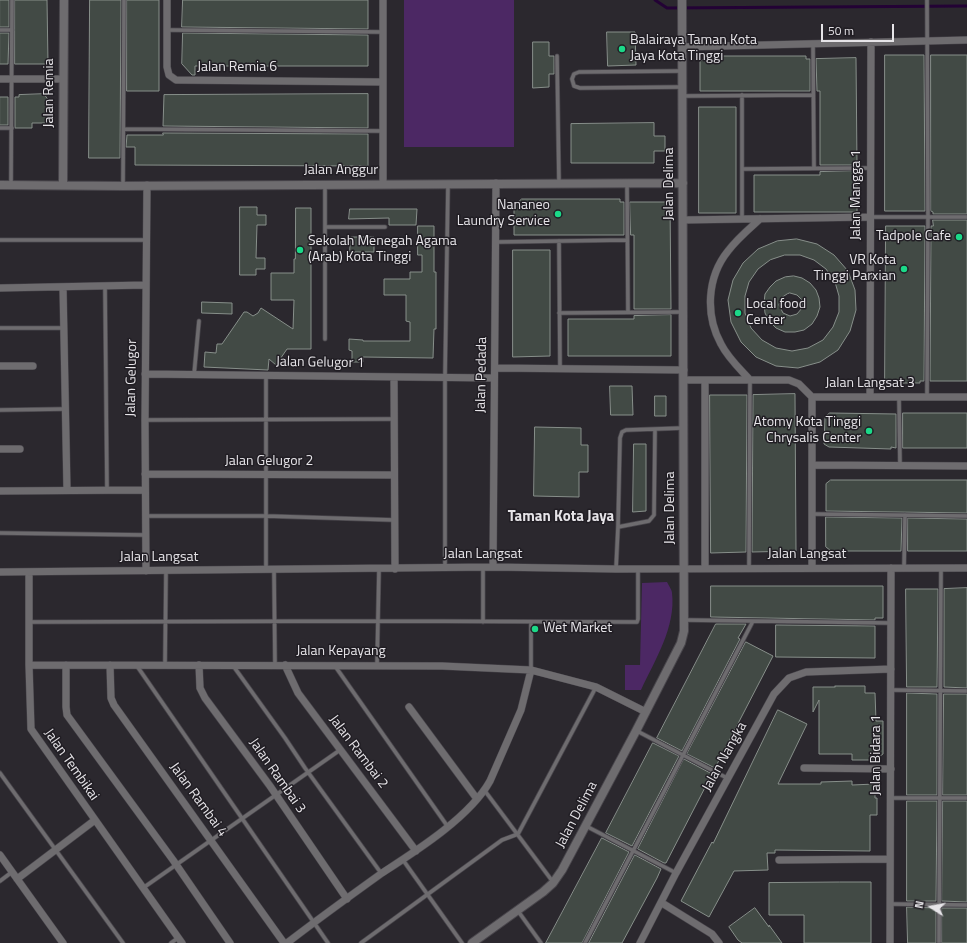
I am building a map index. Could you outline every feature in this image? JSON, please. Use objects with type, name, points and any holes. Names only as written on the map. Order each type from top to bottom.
[{"type":"street","name":"Jalan Remia","points":[[63,185],[64,0]]},
{"type":"street","name":"Jalan Remia 6","points":[[167,0],[167,72],[176,80],[383,82]]},
{"type":"street","points":[[383,0],[383,184]]},
{"type":"street","name":"Jalan Delima","points":[[475,942],[543,892],[553,883],[562,870],[646,712],[681,643],[684,631],[682,0]]},
{"type":"street","points":[[682,47],[967,40]]},
{"type":"street","name":"Jalan Mangga 1","points":[[870,397],[871,42]]},
{"type":"street","points":[[0,79],[63,79]]},
{"type":"street","name":"Jalan Pedada","points":[[493,567],[496,183]]},
{"type":"street","name":"Jalan Anggur","points":[[0,185],[123,186],[683,183]]},
{"type":"street","name":"Jalan Gelugor","points":[[146,571],[144,420],[147,185]]},
{"type":"street","points":[[683,220],[870,217]]},
{"type":"street","points":[[750,380],[728,356],[721,344],[714,329],[710,299],[712,285],[717,269],[727,252],[736,241],[760,219]]},
{"type":"street","points":[[0,288],[146,285]]},
{"type":"street","points":[[63,287],[67,490]]},
{"type":"street","points":[[0,366],[33,366]]},
{"type":"street","points":[[495,368],[684,370]]},
{"type":"street","name":"Jalan Gelugor 1","points":[[145,374],[494,378]]},
{"type":"street","points":[[394,377],[395,569]]},
{"type":"street","name":"Jalan Langsat 3","points":[[684,380],[789,380],[799,384],[812,397],[967,397]]},
{"type":"street","points":[[705,381],[705,568]]},
{"type":"street","points":[[812,397],[812,568]]},
{"type":"street","points":[[0,449],[20,448]]},
{"type":"street","points":[[813,465],[967,466]]},
{"type":"street","name":"Jalan Gelugor 2","points":[[145,474],[394,475]]},
{"type":"street","points":[[0,491],[145,490]]},
{"type":"street","name":"Jalan Langsat","points":[[0,572],[493,567],[616,569],[967,568]]},
{"type":"street","name":"Jalan Bidara 1","points":[[890,943],[891,568]]},
{"type":"street","name":"Jalan Tembikai","points":[[29,572],[31,729],[180,940]]},
{"type":"street","name":"Jalan Kepayang","points":[[29,665],[442,666],[531,670],[596,687],[646,712]]},
{"type":"street","points":[[66,665],[67,715],[176,865],[230,943]]},
{"type":"street","name":"Jalan Rambai 4","points":[[110,665],[111,698],[113,703],[285,943]]},
{"type":"street","name":"Jalan Rambai 3","points":[[199,665],[200,688],[205,698],[270,786],[347,899]]},
{"type":"street","name":"Jalan Rambai 2","points":[[285,665],[298,693],[416,851]]},
{"type":"street","name":"Jalan Nangka","points":[[640,943],[662,903],[676,873],[774,694],[789,678],[806,672],[891,669]]},
{"type":"street","points":[[285,943],[448,827],[485,791],[521,710],[531,670]]},
{"type":"street","points":[[409,707],[477,799]]},
{"type":"street","points":[[804,768],[890,769]]},
{"type":"street","points":[[17,879],[95,820]]},
{"type":"street","points":[[0,855],[63,943]]},
{"type":"street","points":[[779,860],[890,859]]},
{"type":"street","points":[[662,903],[712,934],[719,943]]},
{"type":"lane","points":[[11,185],[12,0]]},
{"type":"lane","points":[[123,186],[124,0]]},
{"type":"lane","points":[[927,0],[927,397]]},
{"type":"lane","points":[[0,30],[12,30]]},
{"type":"lane","points":[[167,30],[383,32]]},
{"type":"lane","points":[[813,43],[814,168]]},
{"type":"lane","points":[[557,56],[559,183]]},
{"type":"lane","points":[[682,71],[579,72],[574,74],[572,79],[574,86],[580,88],[682,87]]},
{"type":"lane","points":[[742,95],[742,219]]},
{"type":"lane","points":[[682,96],[813,95]]},
{"type":"lane","points":[[0,128],[12,128]]},
{"type":"lane","points":[[124,129],[383,132]]},
{"type":"lane","points":[[742,169],[870,168]]},
{"type":"lane","points":[[627,183],[628,312]]},
{"type":"lane","points":[[324,339],[325,184]]},
{"type":"lane","points":[[445,568],[445,377],[448,184]]},
{"type":"lane","points":[[870,217],[967,216]]},
{"type":"lane","points":[[325,227],[384,227]]},
{"type":"lane","points":[[0,240],[146,240]]},
{"type":"lane","points":[[496,242],[627,240]]},
{"type":"lane","points":[[559,241],[560,369]]},
{"type":"lane","points":[[105,286],[107,490]]},
{"type":"lane","points":[[559,313],[683,312]]},
{"type":"lane","points":[[194,375],[199,321]]},
{"type":"lane","points":[[0,328],[64,328]]},
{"type":"lane","points":[[266,376],[266,516],[274,621],[275,665]]},
{"type":"lane","points":[[749,568],[750,380]]},
{"type":"lane","points":[[899,397],[900,466]]},
{"type":"lane","points":[[0,410],[65,409]]},
{"type":"lane","points":[[144,420],[394,419]]},
{"type":"lane","points":[[616,569],[620,438],[622,432],[626,430],[684,428]]},
{"type":"lane","points":[[618,527],[650,521],[654,515],[655,430]]},
{"type":"lane","points":[[812,514],[967,516]]},
{"type":"lane","points":[[904,568],[905,515]]},
{"type":"lane","points":[[145,516],[266,516],[394,520]]},
{"type":"lane","points":[[0,533],[146,535]]},
{"type":"lane","points":[[484,568],[484,622]]},
{"type":"lane","points":[[29,622],[637,622],[638,568]]},
{"type":"lane","points":[[939,943],[941,568]]},
{"type":"lane","points":[[378,569],[378,666]]},
{"type":"lane","points":[[165,665],[166,570]]},
{"type":"lane","points":[[685,620],[891,623]]},
{"type":"lane","points":[[585,943],[753,621]]},
{"type":"lane","points":[[531,622],[531,670]]},
{"type":"lane","points":[[136,665],[328,943]]},
{"type":"lane","points":[[233,665],[308,773],[382,874]]},
{"type":"lane","points":[[335,666],[448,827]]},
{"type":"lane","points":[[361,943],[502,840],[518,834],[596,687]]},
{"type":"lane","points":[[891,690],[967,691]]},
{"type":"lane","points":[[636,731],[728,779]]},
{"type":"lane","points":[[143,888],[340,750]]},
{"type":"lane","points":[[0,773],[123,943]]},
{"type":"lane","points":[[485,791],[553,883]]},
{"type":"lane","points":[[890,798],[967,798]]},
{"type":"lane","points":[[586,826],[676,873]]},
{"type":"lane","points":[[403,860],[426,895],[462,943]]},
{"type":"lane","points":[[0,880],[12,872]]},
{"type":"lane","points":[[890,904],[967,905]]},
{"type":"lane","points":[[518,911],[541,943]]},
{"type":"lane","points":[[172,943],[180,940]]},
{"type":"shaded area","points":[[404,0],[514,0],[514,147],[404,147]]},
{"type":"shaded area","points":[[667,582],[672,592],[671,618],[668,631],[641,690],[625,690],[625,665],[640,665],[642,583]]},
{"type":"building","points":[[0,0],[9,0],[9,27],[0,27]]},
{"type":"building","points":[[15,0],[47,0],[48,64],[15,64]]},
{"type":"building","points":[[90,0],[121,0],[120,158],[89,158]]},
{"type":"building","points":[[127,0],[159,0],[159,91],[127,91]]},
{"type":"building","points":[[183,0],[368,0],[368,29],[182,27]]},
{"type":"building","name":"Balairaya Taman Kota Jaya Kota Tinggi","points":[[607,32],[635,32],[636,65],[608,66]]},
{"type":"building","points":[[0,33],[9,33],[8,64],[0,64]]},
{"type":"building","points":[[183,33],[368,35],[368,66],[195,66],[195,75],[192,75],[182,64]]},
{"type":"building","points":[[533,42],[549,42],[549,56],[554,56],[554,74],[549,74],[549,87],[533,88]]},
{"type":"building","points":[[885,55],[924,55],[925,211],[885,211]]},
{"type":"building","points":[[931,55],[967,55],[967,214],[933,214],[931,211]]},
{"type":"building","points":[[708,56],[806,56],[806,59],[810,59],[810,91],[700,91],[700,62]]},
{"type":"building","points":[[856,58],[857,165],[820,165],[820,91],[817,91],[816,59]]},
{"type":"building","points":[[44,94],[49,101],[48,123],[32,123],[32,128],[15,128],[15,97],[19,97],[19,95]]},
{"type":"building","points":[[368,94],[368,128],[163,126],[164,95]]},
{"type":"building","points":[[0,97],[8,97],[8,125],[0,125]]},
{"type":"building","points":[[699,107],[736,107],[736,213],[699,213]]},
{"type":"building","points":[[654,123],[654,136],[665,136],[665,151],[654,151],[654,163],[571,163],[571,124]]},
{"type":"building","points":[[163,133],[368,134],[368,166],[135,165],[135,147],[126,147],[127,135],[163,135]]},
{"type":"building","points":[[857,171],[857,212],[754,212],[754,175],[820,175],[820,172]]},
{"type":"building","points":[[522,199],[620,199],[620,202],[624,202],[624,235],[514,235],[514,206]]},
{"type":"building","points":[[630,202],[670,202],[671,309],[634,309],[634,235],[631,235]]},
{"type":"building","points":[[240,207],[257,207],[257,215],[266,215],[266,225],[257,225],[256,258],[265,258],[265,269],[256,269],[256,275],[240,275]]},
{"type":"building","points":[[296,208],[311,208],[311,349],[287,349],[276,365],[269,359],[268,370],[204,367],[205,352],[216,353],[217,344],[222,344],[244,312],[247,312],[253,316],[258,313],[261,308],[293,329],[294,300],[271,300],[271,273],[294,273]]},
{"type":"building","points":[[350,209],[417,209],[416,225],[389,225],[389,218],[349,219]]},
{"type":"building","points":[[933,220],[967,220],[967,381],[930,381],[931,226],[933,226]]},
{"type":"building","points":[[418,226],[434,226],[436,329],[434,329],[433,358],[363,357],[363,362],[352,362],[352,351],[349,350],[349,339],[363,341],[410,341],[410,322],[406,321],[406,295],[384,295],[384,279],[410,279],[410,272],[422,272],[422,255],[418,255]]},
{"type":"building","points":[[886,226],[925,226],[924,381],[920,381],[920,383],[885,383]]},
{"type":"building","points":[[351,237],[374,237],[374,252],[350,252]]},
{"type":"building","points":[[797,239],[817,244],[834,255],[848,271],[855,290],[856,310],[850,331],[838,350],[820,362],[798,368],[776,366],[756,357],[741,342],[731,322],[728,300],[733,280],[743,263],[758,249],[777,241]],"holes":[[[785,255],[800,255],[814,260],[826,269],[835,282],[839,296],[839,312],[833,327],[823,340],[808,348],[792,351],[776,348],[762,340],[751,328],[745,313],[745,296],[749,282],[758,269],[770,260]]]},
{"type":"building","points":[[513,250],[550,250],[550,356],[513,357]]},
{"type":"building","points":[[794,276],[802,278],[810,283],[816,290],[819,298],[820,307],[817,316],[812,324],[804,330],[785,332],[776,328],[769,321],[765,313],[765,294],[776,281],[785,277]],"holes":[[[790,293],[797,295],[802,300],[802,308],[797,314],[790,316],[783,313],[779,305],[781,298]]]},
{"type":"building","points":[[202,302],[232,303],[232,314],[202,313]]},
{"type":"building","points":[[671,315],[671,356],[568,356],[568,319],[634,319],[634,316]]},
{"type":"building","points":[[610,386],[632,386],[633,415],[611,415]]},
{"type":"building","points":[[795,394],[796,551],[752,552],[753,395]]},
{"type":"building","points":[[710,395],[747,395],[746,552],[711,553]]},
{"type":"building","points":[[655,396],[666,396],[666,416],[655,416]]},
{"type":"building","points":[[830,413],[896,414],[896,448],[829,447],[824,444],[825,417]]},
{"type":"building","points":[[903,413],[967,413],[967,448],[903,448]]},
{"type":"building","points":[[535,427],[581,428],[581,445],[588,445],[588,472],[579,472],[579,497],[534,496]]},
{"type":"building","points":[[634,444],[646,444],[646,511],[633,512]]},
{"type":"building","points":[[831,480],[967,480],[967,513],[826,511],[826,484]]},
{"type":"building","points":[[826,517],[902,518],[901,551],[831,551],[826,547]]},
{"type":"building","points":[[908,518],[967,519],[967,551],[908,551]]},
{"type":"building","points":[[711,586],[883,586],[883,618],[875,618],[875,620],[711,617]]},
{"type":"building","points":[[967,588],[967,688],[944,687],[944,589]]},
{"type":"building","points":[[906,589],[938,589],[937,687],[907,687]]},
{"type":"building","points":[[716,624],[746,624],[738,638],[740,639],[682,751],[657,738]]},
{"type":"building","points":[[776,625],[875,626],[875,658],[776,657]]},
{"type":"building","points":[[746,642],[773,656],[715,768],[687,754]]},
{"type":"building","points":[[865,686],[865,693],[875,693],[876,721],[883,721],[883,754],[874,760],[852,760],[852,754],[819,754],[819,700],[813,712],[813,687]]},
{"type":"building","points":[[907,693],[937,694],[937,795],[907,795]]},
{"type":"building","points":[[944,694],[967,694],[967,795],[943,795]]},
{"type":"building","points":[[778,710],[807,724],[778,784],[821,784],[821,782],[852,781],[852,785],[875,784],[877,815],[870,815],[870,851],[775,850],[775,853],[767,853],[768,870],[734,871],[709,917],[681,901],[712,842],[713,843]]},
{"type":"building","points":[[653,743],[679,756],[632,846],[606,833]]},
{"type":"building","points":[[684,759],[712,774],[666,863],[664,863],[638,849]]},
{"type":"building","points":[[907,801],[937,801],[936,901],[907,901]]},
{"type":"building","points":[[943,801],[967,801],[967,902],[942,901]]},
{"type":"building","points":[[602,838],[629,852],[582,943],[546,943]]},
{"type":"building","points":[[635,855],[661,869],[657,878],[622,943],[589,943]]},
{"type":"building","points":[[871,882],[871,943],[804,943],[804,915],[769,915],[769,883]]},
{"type":"building","points":[[907,907],[936,908],[936,943],[908,943]]},
{"type":"building","points":[[755,908],[782,943],[742,943],[738,940],[729,927]]},
{"type":"building","points":[[942,908],[967,908],[967,943],[942,943]]},
{"type":"waterway","points":[[655,0],[667,8],[967,6]]},
{"type":"place","name":"Balairaya Taman Kota Jaya Kota Tinggi","points":[[622,49]]},
{"type":"place","name":"Nananeo Laundry Service","points":[[558,214]]},
{"type":"place","name":"Tadpole Cafe","points":[[959,237]]},
{"type":"place","name":"Sekolah Menegah Agama (Arab) Kota Tinggi","points":[[300,250]]},
{"type":"place","name":"VR Kota Tinggi Parxian","points":[[904,269]]},
{"type":"place","name":"Local food Center","points":[[738,313]]},
{"type":"place","name":"Atomy Kota Tinggi Chrysalis Center","points":[[869,431]]},
{"type":"place","name":"Wet Market","points":[[535,629]]},
{"type":"district","name":"Taman Kota Jaya","points":[[561,517]]}]
